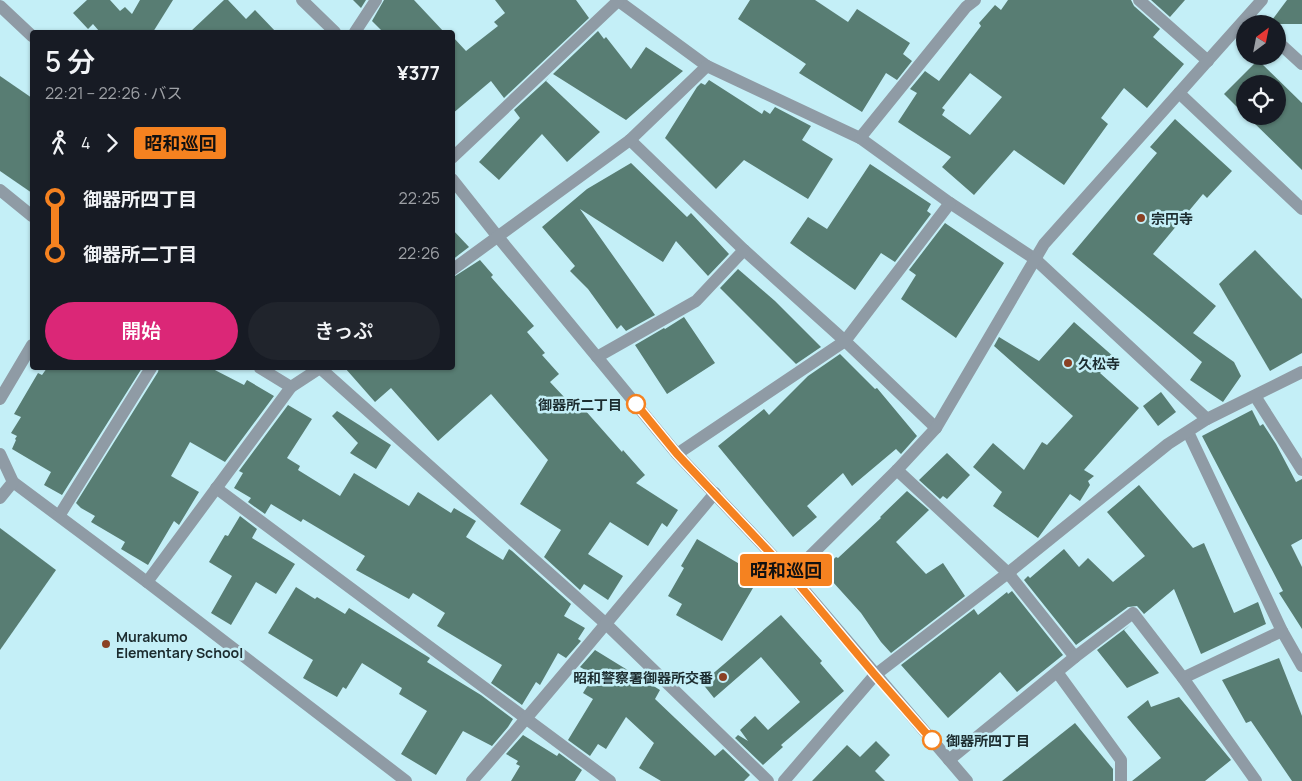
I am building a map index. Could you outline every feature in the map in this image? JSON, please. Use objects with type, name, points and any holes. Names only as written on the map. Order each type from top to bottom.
[{"type":"street","points":[[302,0],[333,30]]},
{"type":"street","points":[[356,30],[376,0]]},
{"type":"street","points":[[860,138],[966,7],[975,0]]},
{"type":"street","points":[[1139,0],[1208,61]]},
{"type":"street","points":[[1255,15],[1262,0]]},
{"type":"street","points":[[455,155],[618,1],[707,66],[860,138],[950,203],[1035,259],[1208,419]]},
{"type":"street","points":[[0,6],[30,34]]},
{"type":"street","points":[[791,575],[897,470],[936,428],[1044,244],[1208,61],[1236,35]]},
{"type":"street","points":[[1286,49],[1302,64]]},
{"type":"street","points":[[455,268],[630,140],[707,66]]},
{"type":"street","points":[[1179,93],[1302,209]]},
{"type":"street","points":[[630,140],[744,250],[845,341],[936,428]]},
{"type":"street","points":[[455,183],[677,454],[791,575],[966,781]]},
{"type":"street","points":[[0,190],[30,214]]},
{"type":"street","points":[[677,454],[845,341],[950,203]]},
{"type":"street","points":[[597,357],[696,302],[744,250]]},
{"type":"street","points":[[0,399],[30,348]]},
{"type":"street","points":[[59,516],[150,370]]},
{"type":"street","points":[[263,370],[291,387]]},
{"type":"street","points":[[147,582],[291,387],[317,370]]},
{"type":"street","points":[[322,370],[605,623],[768,781]]},
{"type":"street","points":[[784,781],[875,675],[1008,573],[1168,444],[1208,419],[1302,372]]},
{"type":"street","points":[[1255,396],[1302,470]]},
{"type":"street","points":[[1188,432],[1282,631],[1301,660]]},
{"type":"street","points":[[0,454],[13,482],[147,582],[406,781]]},
{"type":"street","points":[[897,470],[1008,573],[1076,658]]},
{"type":"street","points":[[0,498],[13,482]]},
{"type":"street","points":[[216,488],[610,781]]},
{"type":"street","points":[[472,781],[527,718],[714,493]]},
{"type":"street","points":[[949,760],[1133,613],[1184,678],[1256,781]]},
{"type":"street","points":[[1184,678],[1282,631]]},
{"type":"street","points":[[1057,672],[1121,760],[1121,781]]},
{"type":"building","points":[[87,0],[110,0],[120,11],[125,7],[132,14],[140,0],[173,0],[154,30],[98,30],[93,24],[88,29],[73,13]]},
{"type":"building","points":[[224,0],[228,0],[246,19],[255,10],[274,30],[192,30]]},
{"type":"building","points":[[353,0],[366,0],[361,8]]},
{"type":"building","points":[[384,0],[414,0],[442,30],[381,30],[372,21]]},
{"type":"building","points":[[495,0],[576,0],[589,18],[504,98],[491,81],[455,111],[455,39],[466,51],[498,26],[494,22],[505,13]]},
{"type":"building","points":[[750,0],[815,0],[848,22],[857,9],[910,43],[903,54],[912,61],[897,80],[886,73],[862,112],[799,73],[806,64],[738,19]]},
{"type":"building","points":[[1008,0],[1131,0],[1134,6],[1160,29],[1153,37],[1184,64],[1147,108],[1124,88],[1101,118],[1108,124],[1064,185],[1014,150],[974,195],[942,167],[951,157],[898,122],[917,93],[910,89],[925,71],[939,81],[981,26],[979,23],[995,5],[1001,10]],"holes":[[[970,73],[1002,97],[970,135],[942,115],[945,110],[942,108]]]},
{"type":"building","points":[[1151,0],[1185,0],[1170,17]]},
{"type":"building","points":[[1287,0],[1302,0],[1302,24],[1286,24],[1286,15],[1276,15]]},
{"type":"building","points":[[598,31],[604,39],[606,37],[631,69],[646,47],[683,71],[626,120],[553,74]]},
{"type":"building","points":[[1253,65],[1263,65],[1273,75],[1243,75]]},
{"type":"building","points":[[0,76],[30,97],[30,192],[0,171]]},
{"type":"building","points":[[549,78],[546,81],[600,132],[567,162],[542,134],[499,180],[479,162],[520,118],[514,110]]},
{"type":"building","points":[[709,80],[762,114],[764,110],[770,114],[775,107],[811,126],[802,140],[833,159],[808,199],[744,160],[716,189],[665,138],[697,87],[701,83],[705,85]]},
{"type":"building","points":[[1236,82],[1236,106],[1224,94]]},
{"type":"building","points":[[1286,87],[1302,103],[1302,170],[1256,125],[1286,125]]},
{"type":"building","points":[[1175,119],[1232,171],[1207,198],[1203,194],[1153,254],[1216,306],[1193,333],[1234,362],[1241,376],[1223,402],[1190,380],[1202,362],[1072,254],[1157,153],[1150,147]]},
{"type":"building","points":[[631,163],[687,217],[691,213],[729,254],[708,276],[676,241],[663,262],[580,209],[655,315],[626,331],[621,325],[617,329],[588,289],[570,271],[575,266],[542,227],[587,189]]},
{"type":"building","points":[[870,164],[931,204],[927,211],[931,214],[895,262],[881,253],[855,290],[790,243],[808,217],[827,229]]},
{"type":"building","points":[[945,223],[1004,263],[956,338],[901,299],[916,275],[909,270]]},
{"type":"building","points":[[455,232],[469,247],[455,258]]},
{"type":"building","points":[[1255,250],[1302,299],[1302,353],[1270,371],[1219,284]]},
{"type":"building","points":[[480,260],[493,275],[491,277],[534,326],[527,332],[545,353],[542,355],[559,374],[550,382],[579,413],[584,409],[645,475],[636,483],[678,510],[667,527],[662,523],[648,546],[610,522],[588,554],[623,576],[608,600],[584,584],[580,590],[544,557],[561,530],[520,504],[548,460],[491,394],[438,441],[391,388],[375,402],[347,370],[455,370],[455,276]]},
{"type":"building","points":[[738,269],[775,301],[821,347],[796,364],[720,288]]},
{"type":"building","points":[[684,317],[715,363],[667,394],[635,345]]},
{"type":"building","points":[[1074,322],[1114,357],[1100,373],[1139,408],[1084,470],[1094,476],[1088,481],[1090,485],[1080,501],[1070,494],[1038,538],[993,506],[1002,492],[973,467],[993,443],[1024,470],[1042,442],[1047,445],[1073,416],[994,346],[999,337],[1039,361]]},
{"type":"building","points":[[840,354],[875,389],[877,388],[917,436],[901,454],[896,449],[852,486],[843,473],[807,506],[817,517],[793,537],[718,446],[764,409],[769,415],[808,376]]},
{"type":"building","points":[[46,370],[141,370],[62,495],[44,485],[51,472],[12,449],[17,436],[11,433],[21,417],[14,414],[38,373],[42,375]]},
{"type":"building","points":[[158,370],[215,370],[244,385],[247,380],[274,396],[225,462],[190,442],[171,476],[199,492],[179,525],[174,521],[148,565],[121,549],[125,542],[91,522],[95,516],[76,503]]},
{"type":"building","points":[[1161,392],[1176,412],[1158,426],[1143,406]]},
{"type":"building","points":[[288,405],[312,419],[287,458],[300,466],[298,470],[340,496],[354,473],[409,506],[418,492],[451,513],[454,508],[476,521],[466,537],[503,560],[509,549],[571,604],[564,616],[585,628],[578,639],[581,641],[566,658],[558,653],[540,685],[536,682],[522,705],[491,683],[502,665],[437,626],[445,613],[413,593],[409,599],[356,570],[365,556],[303,519],[301,522],[271,504],[265,514],[248,502],[251,498],[234,488],[243,473],[239,471]]},
{"type":"building","points":[[1252,410],[1260,426],[1263,424],[1276,444],[1296,482],[1302,479],[1302,539],[1291,545],[1302,567],[1302,629],[1279,593],[1283,591],[1202,436]]},
{"type":"building","points":[[337,411],[391,445],[376,469],[350,453],[358,443],[332,416]]},
{"type":"building","points":[[947,453],[970,475],[947,499],[943,496],[940,499],[919,480]]},
{"type":"building","points":[[1139,485],[1193,548],[1204,543],[1234,613],[1258,602],[1266,624],[1201,654],[1174,589],[1144,614],[1137,606],[1128,607],[1076,645],[1024,580],[1028,576],[1030,578],[1064,549],[1079,567],[1088,558],[1113,582],[1145,556],[1107,512]]},
{"type":"building","points":[[907,491],[929,510],[896,542],[926,574],[943,563],[965,596],[891,653],[861,613],[822,570],[836,557],[838,558]]},
{"type":"building","points":[[240,516],[257,529],[252,538],[295,564],[276,594],[256,582],[231,625],[211,613],[232,576],[209,562],[225,535],[228,536]]},
{"type":"building","points":[[0,528],[56,570],[0,650]]},
{"type":"building","points":[[697,539],[760,576],[722,641],[676,615],[682,604],[668,596],[684,568],[681,566]]},
{"type":"building","points":[[296,587],[345,614],[349,608],[430,658],[427,662],[481,695],[513,719],[508,727],[492,746],[463,731],[436,775],[401,754],[427,711],[399,694],[402,688],[362,663],[346,689],[343,687],[337,697],[303,678],[313,660],[268,633]]},
{"type":"building","points":[[1012,591],[1063,655],[1017,692],[1000,672],[948,718],[901,665],[974,609],[978,615],[1007,592],[1008,594]]},
{"type":"building","points":[[781,615],[822,661],[820,663],[844,691],[781,745],[783,747],[763,765],[735,738],[738,735],[748,741],[740,730],[755,716],[768,730],[800,702],[761,657],[714,698],[702,683]]},
{"type":"building","points":[[1130,625],[1124,630],[1159,673],[1127,688],[1097,650]]},
{"type":"building","points":[[595,650],[660,690],[655,699],[715,756],[723,749],[750,775],[744,781],[661,781],[639,768],[654,743],[626,717],[606,749],[598,744],[590,756],[568,740],[593,699],[583,693],[594,675],[580,667]]},
{"type":"building","points":[[1279,658],[1302,716],[1302,781],[1292,781],[1251,721],[1246,723],[1222,680]]},
{"type":"building","points":[[1179,697],[1231,760],[1205,781],[1132,781],[1161,758],[1127,717],[1148,700],[1151,707]]},
{"type":"building","points":[[1075,723],[1113,769],[1113,781],[1002,781]]},
{"type":"building","points":[[523,735],[557,756],[559,753],[582,770],[575,781],[511,781],[520,766],[516,764],[518,761],[506,754]]},
{"type":"building","points":[[876,741],[890,755],[875,771],[885,781],[812,781],[847,745],[860,757]]},
{"type":"bus line","name":"昭和巡回","points":[[636,404],[677,454],[791,575],[932,740]]},
{"type":"place","name":"宗円寺","points":[[1141,218]]},
{"type":"place","name":"久松寺","points":[[1068,363]]},
{"type":"place","name":"御器所二丁目","points":[[636,404]]},
{"type":"place","name":"Murakumo Elementary School","points":[[106,644]]},
{"type":"place","name":"昭和警察署御器所交番","points":[[723,677]]},
{"type":"place","name":"御器所四丁目","points":[[932,740]]}]
